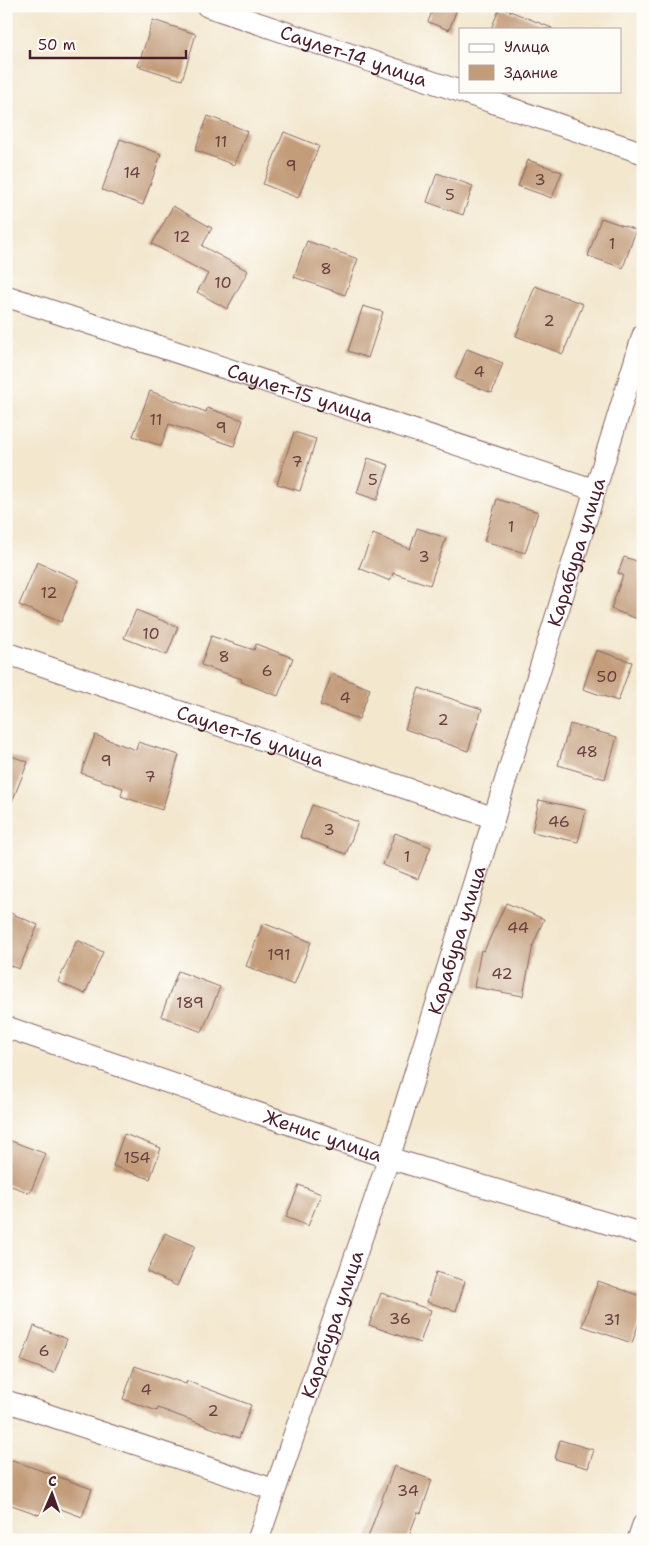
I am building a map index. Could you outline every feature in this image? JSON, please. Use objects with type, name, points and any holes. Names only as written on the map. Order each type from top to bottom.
[{"type":"street","name":"Саулет-14 улица","points":[[207,6],[237,11],[459,89]]},
{"type":"street","name":"Саулет-14 улица","points":[[469,92],[643,153]]},
{"type":"street","name":"Саулет-15 улица","points":[[6,296],[595,490]]},
{"type":"street","name":"Карабура улица","points":[[258,1540],[389,1158],[643,335]]},
{"type":"street","name":"Саулет-16 улица","points":[[6,653],[494,818]]},
{"type":"street","name":"Женис улица","points":[[6,1027],[389,1158],[643,1234]]},
{"type":"street","points":[[6,1401],[274,1490]]},
{"type":"street","points":[[638,1540],[643,1526]]},
{"type":"building","points":[[434,6],[458,6],[449,30],[428,22]]},
{"type":"building","points":[[500,7],[552,28],[491,28]]},
{"type":"building","points":[[153,20],[196,34],[182,80],[138,66]]},
{"type":"building","points":[[208,116],[247,131],[234,165],[195,150]]},
{"type":"building","points":[[284,132],[319,146],[298,198],[263,184]]},
{"type":"building","points":[[120,139],[161,154],[143,205],[102,190]]},
{"type":"building","points":[[528,160],[562,172],[552,198],[518,186]]},
{"type":"building","points":[[437,173],[473,186],[463,215],[427,202]]},
{"type":"building","points":[[173,206],[212,228],[202,246],[248,271],[227,309],[197,292],[208,274],[152,244]]},
{"type":"building","points":[[601,218],[636,230],[623,268],[588,256]]},
{"type":"building","points":[[307,241],[358,259],[345,295],[294,277]]},
{"type":"building","points":[[535,286],[583,304],[563,354],[516,336]]},
{"type":"building","points":[[363,306],[383,312],[368,358],[348,351]]},
{"type":"building","points":[[467,349],[503,363],[492,393],[455,379]]},
{"type":"building","points":[[150,391],[206,412],[207,408],[243,420],[234,446],[169,424],[161,446],[133,436]]},
{"type":"building","points":[[294,432],[316,439],[300,491],[277,484]]},
{"type":"building","points":[[368,458],[389,465],[377,500],[357,493]]},
{"type":"building","points":[[497,499],[538,512],[525,553],[484,541]]},
{"type":"building","points":[[417,528],[446,538],[430,585],[393,573],[390,581],[359,568],[373,534],[410,549]]},
{"type":"building","points":[[624,557],[643,563],[643,621],[611,609],[623,575],[618,573]]},
{"type":"building","points":[[37,562],[79,580],[61,622],[19,605]]},
{"type":"building","points":[[136,610],[178,627],[167,655],[124,638]]},
{"type":"building","points":[[211,636],[254,650],[256,644],[293,658],[278,696],[241,682],[242,679],[201,665]]},
{"type":"building","points":[[596,650],[632,662],[618,701],[583,689]]},
{"type":"building","points":[[332,674],[370,689],[359,719],[320,705]]},
{"type":"building","points":[[419,688],[482,709],[468,751],[405,729]]},
{"type":"building","points":[[570,724],[617,737],[605,779],[558,765]]},
{"type":"building","points":[[95,735],[136,750],[138,742],[179,755],[162,810],[121,796],[123,788],[81,773]]},
{"type":"building","points":[[6,754],[28,762],[7,814],[6,814]]},
{"type":"building","points":[[539,800],[586,810],[578,842],[532,832]]},
{"type":"building","points":[[312,805],[358,822],[346,854],[300,837]]},
{"type":"building","points":[[395,833],[431,847],[418,879],[383,865]]},
{"type":"building","points":[[506,903],[544,919],[533,945],[523,996],[474,987],[481,950],[484,951]]},
{"type":"building","points":[[6,911],[38,925],[19,969],[6,964]]},
{"type":"building","points":[[263,923],[311,942],[294,985],[246,966]]},
{"type":"building","points":[[77,940],[103,952],[85,994],[58,982]]},
{"type":"building","points":[[178,971],[220,987],[202,1032],[161,1016]]},
{"type":"building","points":[[124,1134],[161,1148],[150,1179],[113,1166]]},
{"type":"building","points":[[6,1139],[46,1154],[30,1193],[6,1184]]},
{"type":"building","points":[[299,1185],[321,1194],[308,1226],[286,1217]]},
{"type":"building","points":[[165,1233],[195,1246],[177,1286],[147,1272]]},
{"type":"building","points":[[436,1272],[465,1281],[456,1311],[427,1302]]},
{"type":"building","points":[[598,1281],[643,1297],[643,1311],[632,1343],[582,1326]]},
{"type":"building","points":[[381,1293],[431,1310],[420,1343],[369,1325]]},
{"type":"building","points":[[34,1326],[67,1339],[54,1373],[21,1361]]},
{"type":"building","points":[[135,1366],[186,1384],[187,1381],[251,1405],[239,1438],[158,1408],[157,1411],[123,1399]]},
{"type":"building","points":[[560,1440],[594,1450],[588,1468],[555,1459]]},
{"type":"building","points":[[12,1460],[92,1489],[82,1517],[45,1503],[40,1515],[6,1503],[6,1474]]},
{"type":"building","points":[[394,1466],[432,1480],[421,1513],[418,1512],[407,1540],[367,1540]]}]
